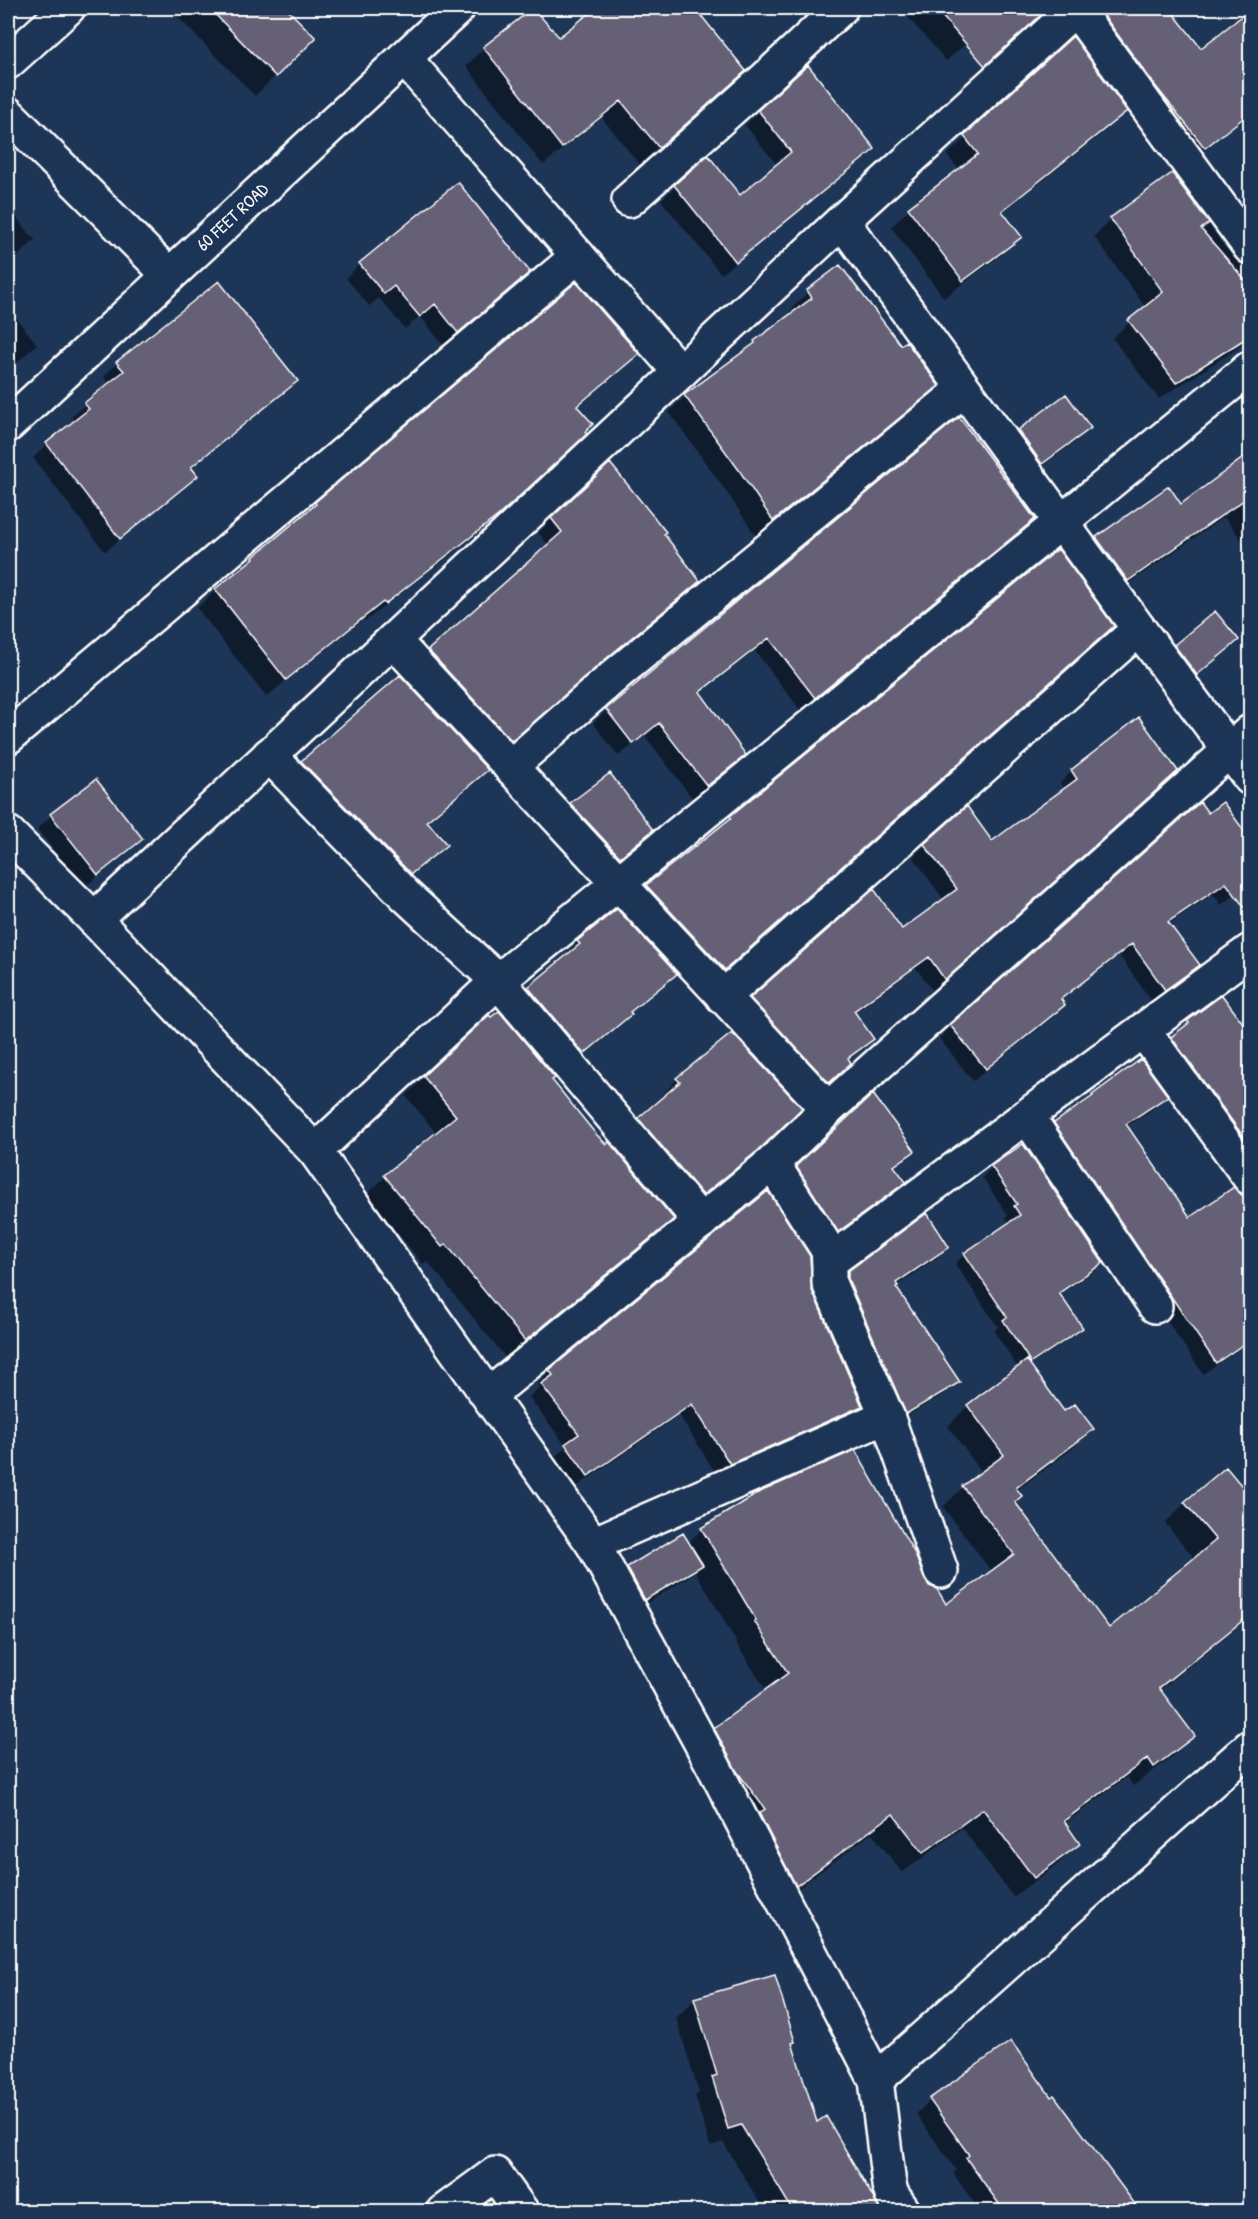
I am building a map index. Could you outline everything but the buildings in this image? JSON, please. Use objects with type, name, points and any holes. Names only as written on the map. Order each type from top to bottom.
[{"type":"street","points":[[8,62],[69,8]]},
{"type":"street","name":"60 FEET ROAD","points":[[8,425],[458,8]]},
{"type":"street","points":[[629,200],[841,8]]},
{"type":"street","points":[[94,919],[842,221],[1076,8],[1251,247]]},
{"type":"street","points":[[404,57],[680,372]]},
{"type":"street","points":[[8,114],[169,275]]},
{"type":"street","points":[[842,221],[1139,628],[1240,741],[1251,778]]},
{"type":"street","points":[[8,737],[578,256]]},
{"type":"street","points":[[315,1151],[498,981],[1251,368]]},
{"type":"street","points":[[510,767],[620,672],[964,389]]},
{"type":"street","points":[[723,997],[1139,628]]},
{"type":"street","points":[[393,639],[828,1109]]},
{"type":"street","points":[[489,1395],[772,1162],[828,1109],[1240,741]]},
{"type":"street","points":[[269,755],[406,896],[498,981],[701,1222]]},
{"type":"street","points":[[8,833],[94,919],[315,1151],[593,1544],[714,1767],[876,2080],[889,2186],[892,2195],[904,2211]]},
{"type":"street","points":[[829,1262],[1251,951]]},
{"type":"street","points":[[1143,1030],[1251,1178]]},
{"type":"street","points":[[1027,1116],[1155,1306]]},
{"type":"street","points":[[772,1162],[828,1250],[829,1283],[887,1416],[941,1571]]},
{"type":"street","points":[[593,1544],[887,1416]]},
{"type":"street","points":[[876,2080],[1251,1747]]},
{"type":"street","points":[[443,2211],[495,2174],[522,2211]]}]
